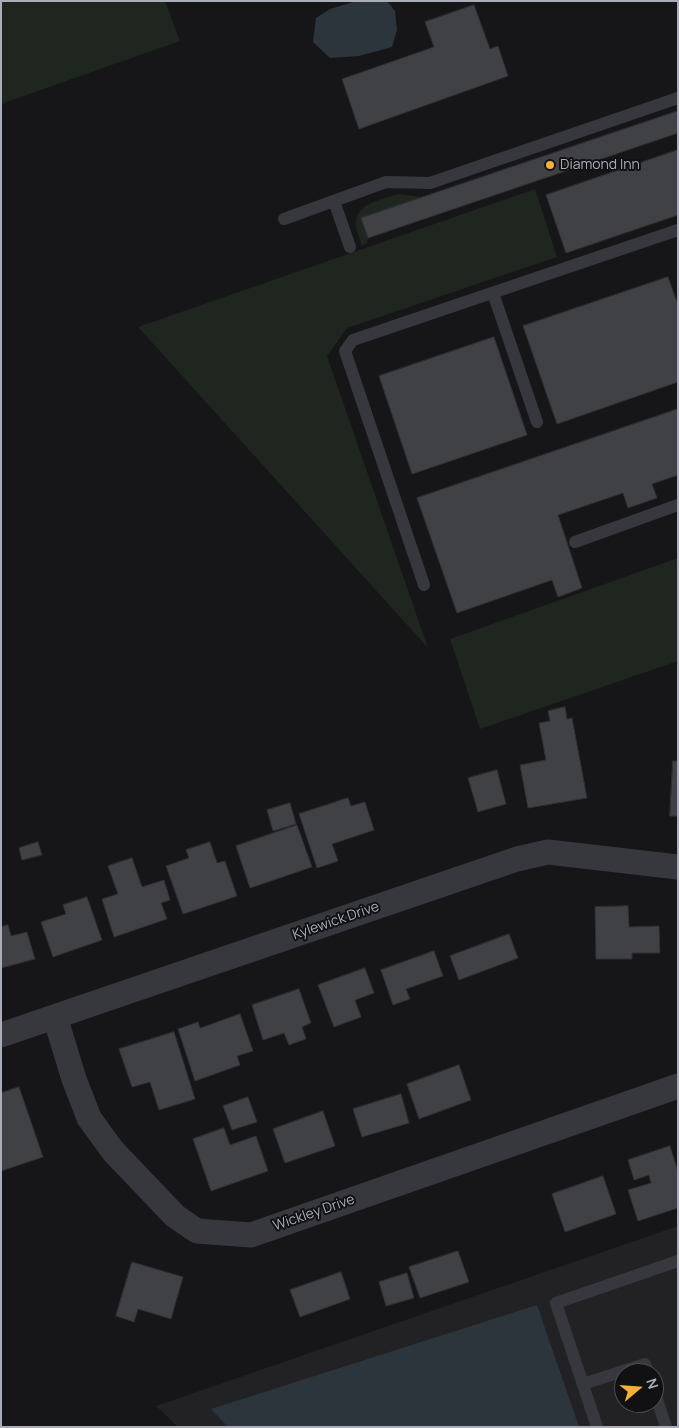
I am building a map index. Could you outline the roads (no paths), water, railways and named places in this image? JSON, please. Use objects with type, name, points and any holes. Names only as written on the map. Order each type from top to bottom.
[{"type":"street","name":"Kylewick Drive","points":[[1,1035],[517,859],[548,852],[678,867]]},
{"type":"street","name":"Wickley Drive","points":[[55,1017],[74,1079],[89,1118],[113,1151],[175,1216],[197,1231],[211,1233],[251,1234],[678,1086]]},
{"type":"lane","points":[[284,219],[386,182],[430,183],[678,98]]},
{"type":"lane","points":[[334,201],[350,247]]},
{"type":"lane","points":[[424,585],[345,351],[353,340],[678,230]]},
{"type":"lane","points":[[493,293],[537,422]]},
{"type":"lane","points":[[575,542],[678,505]]},
{"type":"lane","points":[[598,1427],[556,1304],[678,1261]]},
{"type":"lane","points":[[583,1384],[614,1374]]},
{"type":"lane","points":[[661,1413],[666,1427]]},
{"type":"place","name":"Diamond Inn","points":[[550,165]]}]
